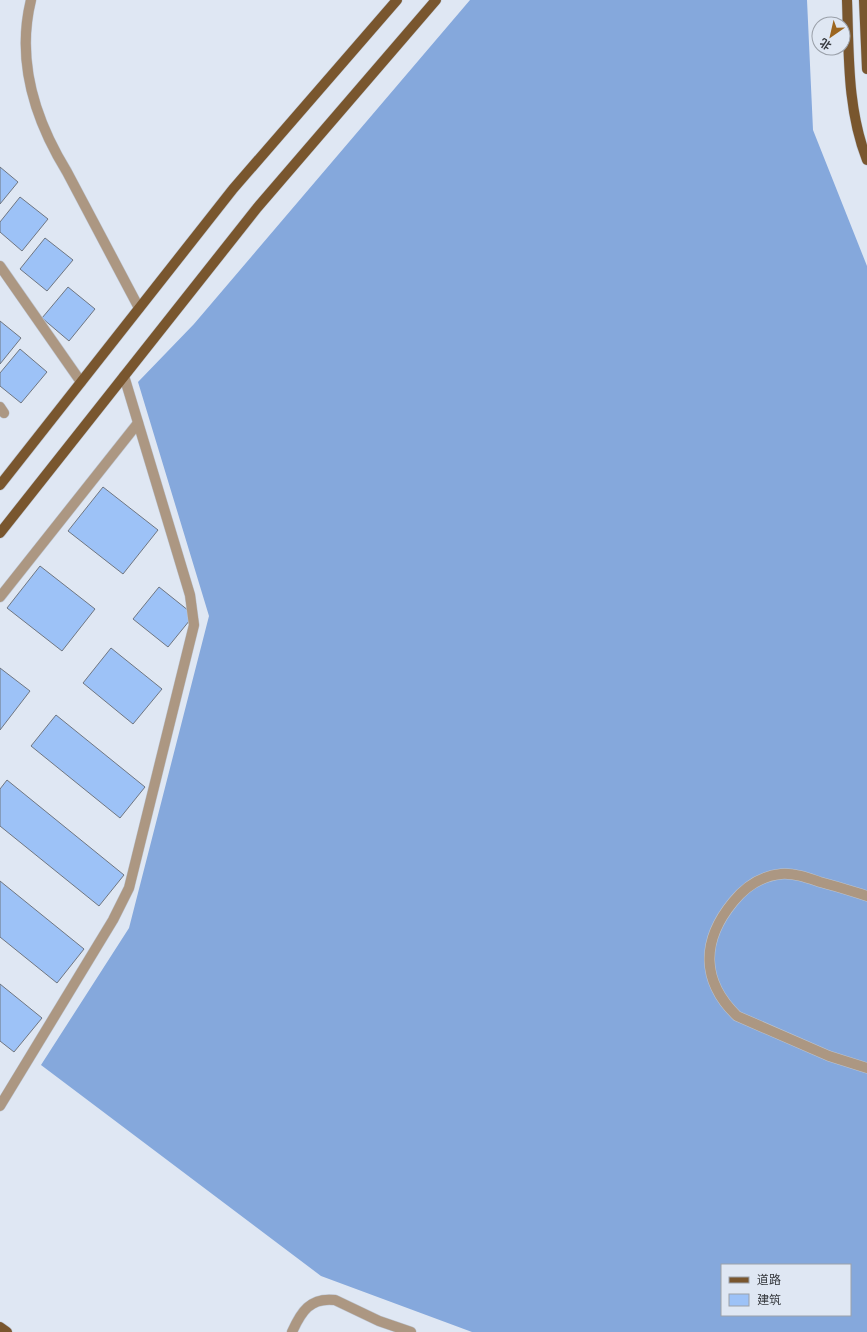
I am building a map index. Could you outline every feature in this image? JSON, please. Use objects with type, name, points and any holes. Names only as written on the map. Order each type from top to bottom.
[{"type":"main road","points":[[0,485],[233,189],[396,0]]},
{"type":"main road","points":[[0,534],[256,208],[436,0]]},
{"type":"main road","points":[[847,0],[850,83],[854,116],[867,160]]},
{"type":"main road","points":[[864,0],[867,69]]},
{"type":"main road","points":[[0,1327],[7,1332]]},
{"type":"street","points":[[31,0],[27,22],[27,62],[31,88],[37,110],[55,153],[67,172],[139,308]]},
{"type":"street","points":[[0,266],[81,382]]},
{"type":"street","points":[[0,1106],[113,920],[129,888],[194,625],[190,595],[124,376]]},
{"type":"street","points":[[0,597],[138,423]]},
{"type":"street","points":[[867,896],[797,875],[782,874],[766,877],[754,883],[742,892],[724,914],[714,933],[709,953],[713,982],[726,1006],[737,1016],[829,1056],[867,1068]]},
{"type":"street","points":[[292,1332],[299,1316],[308,1306],[315,1302],[335,1300],[379,1321],[411,1332]]},
{"type":"shaded area","points":[[470,0],[807,0],[813,130],[867,266],[867,1332],[472,1332],[321,1276],[41,1065],[129,928],[209,616],[138,382],[194,324]]},
{"type":"building","points":[[0,167],[18,182],[0,204]]},
{"type":"building","points":[[20,197],[48,219],[22,251],[0,232],[0,222]]},
{"type":"building","points":[[45,238],[73,260],[47,291],[20,269]]},
{"type":"building","points":[[68,287],[95,309],[69,341],[42,318]]},
{"type":"building","points":[[0,321],[21,338],[0,364]]},
{"type":"building","points":[[20,349],[47,372],[21,403],[0,386],[0,373]]},
{"type":"building","points":[[103,487],[158,530],[123,574],[68,531]]},
{"type":"building","points":[[40,566],[95,609],[62,651],[7,608]]},
{"type":"building","points":[[159,587],[194,615],[168,647],[133,619]]},
{"type":"building","points":[[111,648],[162,689],[133,724],[83,683]]},
{"type":"building","points":[[0,668],[30,691],[0,730]]},
{"type":"building","points":[[56,715],[145,787],[120,818],[31,746]]},
{"type":"building","points":[[7,780],[124,875],[99,906],[0,826],[0,789]]},
{"type":"building","points":[[0,881],[84,949],[57,983],[0,937]]},
{"type":"building","points":[[0,984],[42,1018],[14,1052],[0,1041]]}]
